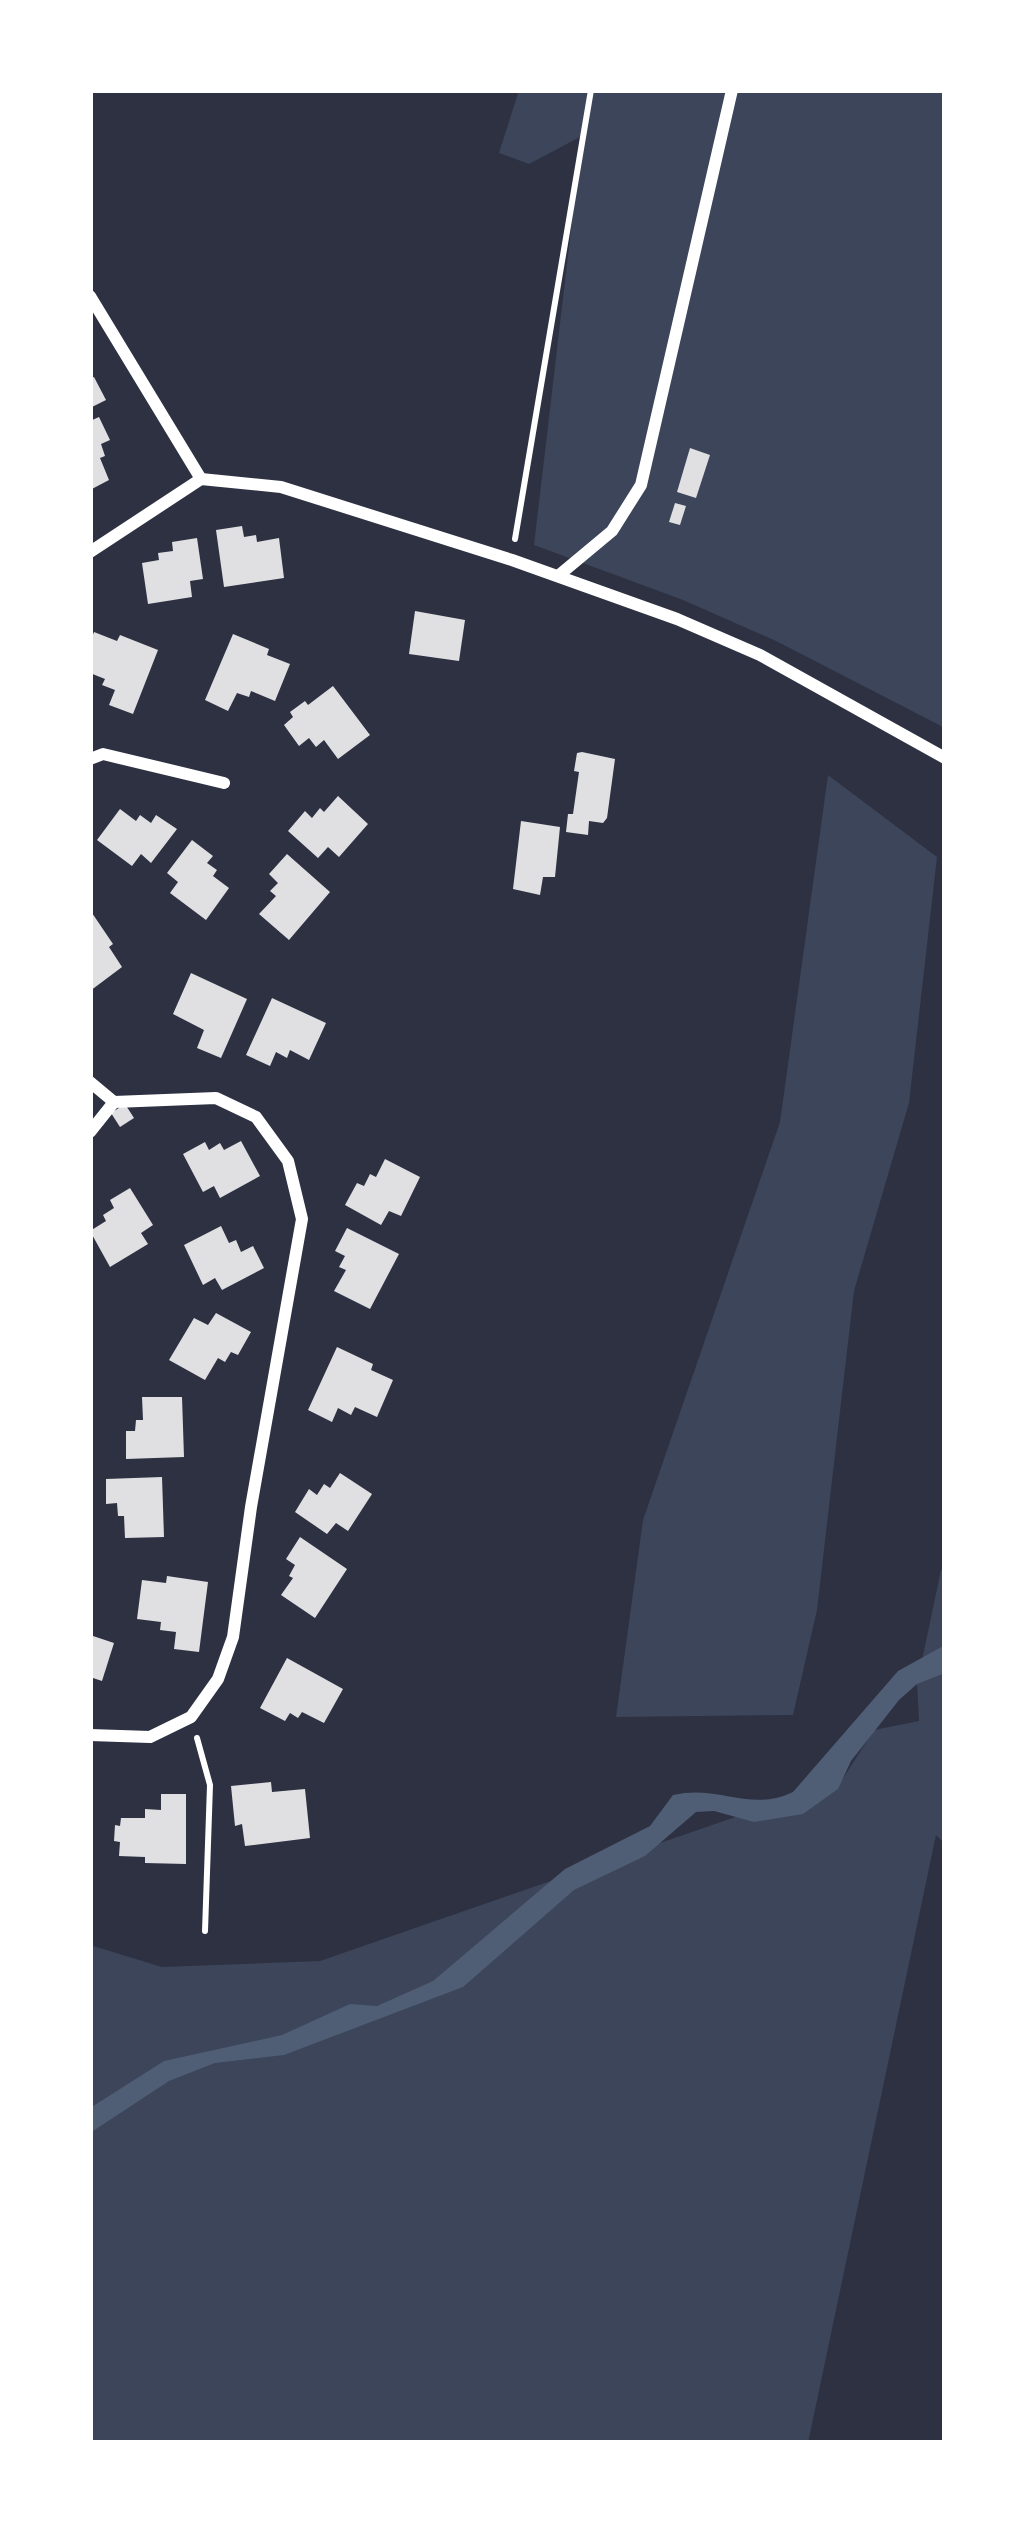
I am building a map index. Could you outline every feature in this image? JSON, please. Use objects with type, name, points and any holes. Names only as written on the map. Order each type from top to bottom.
[{"type":"street","points":[[558,577],[612,531],[641,485],[733,90]]},
{"type":"street","points":[[90,296],[201,479]]},
{"type":"street","points":[[90,552],[201,479],[281,488],[512,560],[677,619],[760,655],[945,758]]},
{"type":"street","points":[[90,759],[103,754],[224,783]]},
{"type":"street","points":[[90,1082],[114,1102],[216,1098],[256,1118],[288,1161],[302,1220],[233,1636],[218,1679],[190,1717],[150,1736],[90,1735]]},
{"type":"street","points":[[90,1132],[114,1102]]},
{"type":"path","points":[[512,560],[591,90]]},
{"type":"path","points":[[190,1717],[211,1785],[205,1931]]},
{"type":"shaded area","points":[[519,90],[945,90],[945,728],[776,641],[683,600],[534,545],[582,136],[529,164],[499,153]]},
{"type":"shaded area","points":[[828,775],[937,857],[909,1103],[854,1291],[817,1610],[793,1715],[616,1717],[643,1520],[780,1122]]},
{"type":"shaded area","points":[[945,1568],[945,1844],[936,1835],[808,2443],[90,2443],[90,1945],[162,1967],[320,1961],[842,1780],[874,1730],[919,1721],[917,1684]]},
{"type":"shaded area","points":[[945,1645],[945,1673],[917,1684],[899,1700],[851,1761],[838,1789],[803,1814],[754,1822],[714,1811],[696,1812],[645,1856],[574,1890],[463,1987],[284,2055],[215,2063],[169,2081],[90,2133],[90,2108],[164,2061],[282,2035],[350,2004],[377,2006],[433,1981],[565,1869],[650,1826],[673,1795],[705,1793],[763,1800],[793,1792],[898,1671]]},
{"type":"building","points":[[94,377],[106,400],[90,408],[90,378]]},
{"type":"building","points":[[99,417],[110,440],[101,444],[105,456],[100,458],[109,480],[90,490],[90,421]]},
{"type":"building","points":[[690,448],[710,455],[696,498],[677,492]]},
{"type":"building","points":[[675,503],[686,506],[680,525],[669,522]]},
{"type":"building","points":[[242,526],[244,537],[256,535],[257,542],[279,538],[284,578],[224,587],[216,530]]},
{"type":"building","points":[[197,538],[203,579],[190,581],[192,597],[148,604],[142,563],[173,551],[172,542]]},
{"type":"building","points":[[415,611],[465,620],[459,661],[409,654]]},
{"type":"building","points":[[94,632],[117,641],[120,635],[158,650],[133,714],[109,705],[115,690],[90,673]]},
{"type":"building","points":[[233,634],[290,664],[275,701],[251,691],[249,697],[237,693],[228,711],[205,700]]},
{"type":"building","points":[[333,686],[370,735],[338,759],[324,740],[316,747],[309,738],[299,746],[284,725],[293,717],[290,712]]},
{"type":"building","points":[[577,753],[615,759],[607,818],[603,823],[589,821],[588,835],[566,832],[579,772],[574,771]]},
{"type":"building","points":[[338,796],[368,824],[339,857],[328,847],[318,858],[288,831],[305,811],[312,818]]},
{"type":"building","points":[[120,809],[136,821],[140,815],[151,823],[156,815],[177,829],[151,863],[141,854],[132,866],[97,840]]},
{"type":"building","points":[[521,821],[560,827],[555,877],[543,877],[540,895],[513,889]]},
{"type":"building","points":[[192,840],[213,856],[207,863],[217,870],[213,876],[229,888],[206,920],[170,893],[178,882],[167,873]]},
{"type":"building","points":[[287,854],[330,892],[289,940],[259,914],[276,896],[270,891],[278,883],[269,874]]},
{"type":"building","points":[[90,910],[122,967],[90,991]]},
{"type":"building","points":[[191,973],[247,999],[221,1058],[197,1048],[204,1030],[173,1014]]},
{"type":"building","points":[[272,998],[326,1023],[309,1060],[290,1050],[287,1058],[276,1052],[270,1066],[246,1055]]},
{"type":"building","points":[[125,1104],[134,1118],[120,1127],[111,1113]]},
{"type":"building","points":[[241,1141],[260,1176],[220,1198],[214,1186],[203,1192],[183,1154],[205,1142],[209,1150],[220,1143],[224,1150]]},
{"type":"building","points":[[385,1159],[420,1177],[401,1216],[389,1211],[381,1225],[345,1205],[357,1183],[364,1186],[370,1174],[376,1177]]},
{"type":"building","points":[[130,1188],[153,1225],[141,1233],[148,1244],[110,1267],[90,1231],[106,1221],[103,1215],[114,1208],[110,1200]]},
{"type":"building","points":[[221,1226],[229,1243],[236,1240],[241,1252],[253,1246],[264,1268],[222,1290],[215,1278],[203,1285],[184,1245]]},
{"type":"building","points":[[347,1228],[399,1254],[370,1309],[334,1291],[346,1270],[339,1267],[345,1256],[335,1251]]},
{"type":"building","points":[[216,1313],[251,1332],[238,1355],[231,1352],[225,1362],[218,1358],[205,1380],[169,1360],[194,1318],[208,1325]]},
{"type":"building","points":[[337,1347],[373,1364],[371,1370],[393,1380],[377,1417],[355,1407],[351,1415],[338,1408],[332,1422],[308,1410]]},
{"type":"building","points":[[142,1397],[182,1397],[184,1457],[126,1459],[126,1431],[135,1431],[136,1420],[143,1420]]},
{"type":"building","points":[[340,1473],[372,1494],[348,1531],[336,1523],[327,1534],[295,1512],[309,1489],[317,1495],[324,1484],[330,1488]]},
{"type":"building","points":[[162,1477],[164,1537],[125,1538],[124,1516],[118,1516],[117,1503],[106,1504],[106,1479]]},
{"type":"building","points":[[300,1537],[347,1569],[315,1618],[281,1595],[293,1578],[289,1576],[295,1565],[286,1559]]},
{"type":"building","points":[[167,1576],[208,1582],[199,1652],[174,1649],[176,1632],[160,1630],[161,1622],[137,1619],[142,1580],[166,1583]]},
{"type":"building","points":[[90,1635],[114,1643],[102,1681],[90,1677]]},
{"type":"building","points":[[287,1658],[343,1689],[324,1723],[302,1712],[298,1718],[290,1713],[285,1721],[260,1708]]},
{"type":"building","points":[[271,1782],[272,1792],[305,1789],[310,1838],[245,1846],[242,1824],[235,1826],[231,1786]]},
{"type":"building","points":[[161,1794],[186,1794],[186,1864],[145,1863],[145,1857],[119,1856],[115,1825],[120,1826],[121,1818],[145,1818],[145,1809],[161,1810]]}]
